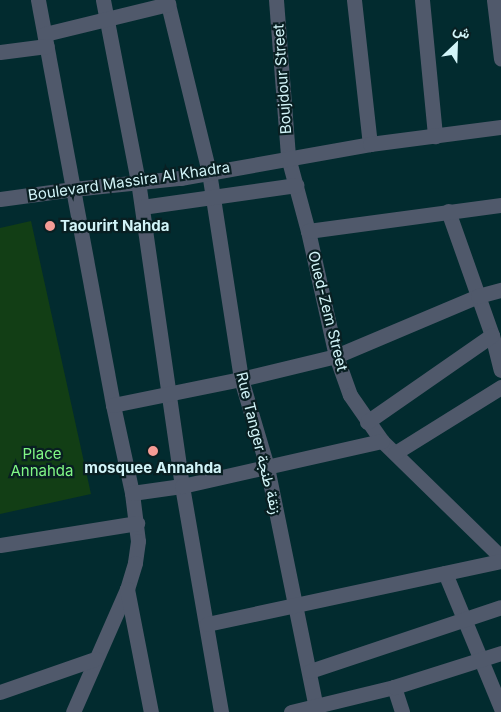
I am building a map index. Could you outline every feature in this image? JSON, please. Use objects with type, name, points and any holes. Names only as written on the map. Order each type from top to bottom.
[{"type":"street","points":[[38,0],[113,405],[132,493],[138,541],[135,563],[127,589],[73,712]]},
{"type":"street","points":[[103,0],[138,181],[182,486],[221,712]]},
{"type":"street","name":"Boujdour Street","points":[[276,0],[288,157]]},
{"type":"street","points":[[354,0],[370,144]]},
{"type":"street","points":[[422,0],[435,136]]},
{"type":"street","points":[[494,0],[501,59]]},
{"type":"street","points":[[0,52],[46,40],[106,18],[168,2]]},
{"type":"street","name":"Rue Tanger زنقة طنجة","points":[[168,2],[209,172],[241,379],[267,468],[317,709]]},
{"type":"street","name":"Boulevard Massira Al Khadra","points":[[0,199],[73,188],[180,178],[288,157],[501,127]]},
{"type":"street","name":"Oued-Zem Street","points":[[288,157],[308,231],[336,356],[350,395],[382,441],[501,557]]},
{"type":"street","points":[[142,207],[212,195],[296,185]]},
{"type":"street","points":[[308,231],[501,204]]},
{"type":"street","points":[[448,212],[496,344],[501,370]]},
{"type":"street","points":[[113,405],[241,379],[336,356],[478,296],[501,290]]},
{"type":"street","points":[[367,422],[496,344]]},
{"type":"street","points":[[394,453],[501,387]]},
{"type":"street","points":[[132,493],[182,486],[382,441]]},
{"type":"street","points":[[0,545],[137,523]]},
{"type":"street","points":[[206,624],[501,561]]},
{"type":"street","points":[[445,573],[501,708]]},
{"type":"street","points":[[127,589],[150,712]]},
{"type":"street","points":[[310,671],[501,607]]},
{"type":"street","points":[[292,712],[317,709],[501,653]]},
{"type":"street","points":[[0,692],[95,659]]},
{"type":"street","points":[[394,687],[402,712]]},
{"type":"green space","name":"Place Annahda","points":[[31,221],[91,494],[0,514],[0,228]]},
{"type":"place","name":"Taourirt Nahda","points":[[50,226]]},
{"type":"place","name":"mosquee Annahda","points":[[153,451]]}]
